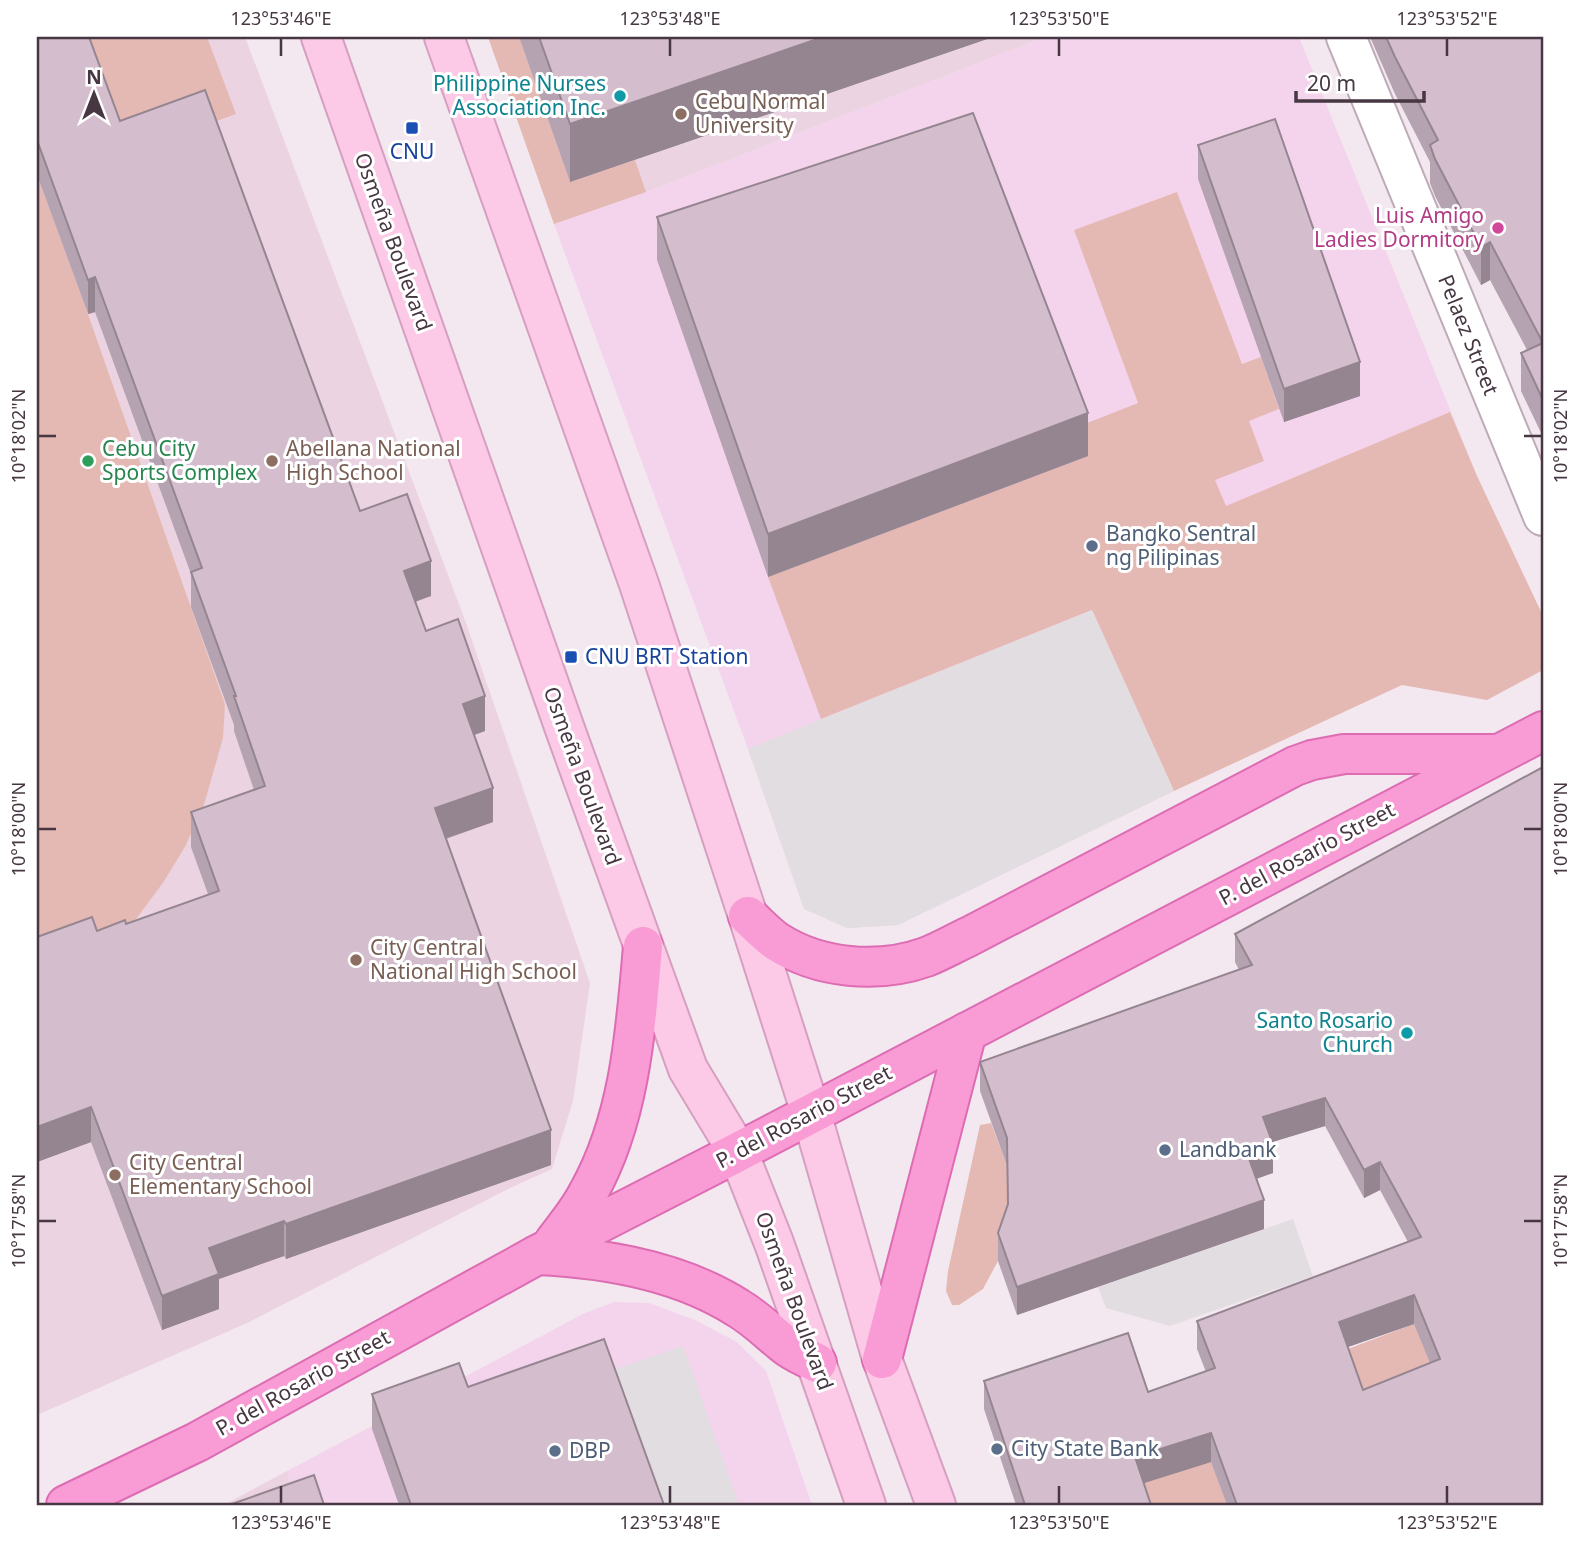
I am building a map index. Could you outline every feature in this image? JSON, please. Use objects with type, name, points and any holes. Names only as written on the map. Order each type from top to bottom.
[{"type":"main road","name":"Osmeña Boulevard","points":[[321,37],[688,1069],[738,1152],[774,1243],[866,1505]]},
{"type":"main road","points":[[444,37],[639,584],[811,1113],[882,1359],[936,1505]]},
{"type":"main road","name":"P. del Rosario Street","points":[[66,1505],[197,1442],[543,1252],[1543,731]]},
{"type":"main road","points":[[748,916],[773,939],[810,958],[870,967],[906,962],[926,957],[957,942],[1295,766],[1312,760],[1344,754],[1499,754]]},
{"type":"main road","points":[[543,1252],[577,1213],[606,1157],[628,1074],[643,946]]},
{"type":"main road","points":[[882,1359],[967,1032]]},
{"type":"main road","points":[[543,1252],[646,1270],[690,1284],[737,1307],[786,1346],[817,1363]]},
{"type":"street","name":"Pelaez Street","points":[[1346,37],[1543,516]]},
{"type":"shaded area","points":[[37,37],[245,37],[465,620],[590,983],[573,1101],[552,1169],[247,1323],[37,1415],[37,969],[122,938],[163,883],[185,847],[204,805],[225,704],[37,175]]},
{"type":"shaded area","points":[[76,37],[207,37],[236,114],[120,156]]},
{"type":"shaded area","name":"Cebu Normal University","points":[[488,37],[1045,37],[646,192],[554,224]]},
{"type":"shaded area","points":[[488,37],[519,37],[570,182],[635,160],[646,192],[554,224]]},
{"type":"shaded area","name":"Bangko Sentral ng Pilipinas","points":[[1045,37],[1299,37],[1477,476],[1543,616],[1543,670],[1487,700],[1396,683],[898,925],[847,928],[804,909],[748,749],[554,224],[646,192]]},
{"type":"shaded area","name":"Cebu City Sports Complex","points":[[37,175],[225,704],[223,738],[204,805],[185,847],[163,883],[122,938],[37,969]]},
{"type":"shaded area","points":[[1177,192],[1242,364],[1261,357],[1279,409],[1249,421],[1264,461],[1215,480],[1226,506],[1450,412],[1543,616],[1543,670],[1487,700],[1402,685],[1174,791],[1092,610],[821,719],[768,577],[1088,456],[1077,427],[1138,403],[1074,230]]},
{"type":"shaded area","points":[[1092,610],[1174,791],[898,925],[847,928],[804,909],[748,749]]},
{"type":"shaded area","points":[[991,1123],[1007,1166],[1008,1232],[998,1261],[983,1289],[959,1305],[952,1305],[946,1291],[948,1271],[980,1125]]},
{"type":"shaded area","points":[[1293,1219],[1313,1276],[1170,1326],[1106,1308],[1098,1287]]},
{"type":"shaded area","points":[[614,1302],[649,1303],[695,1320],[737,1342],[766,1371],[812,1505],[297,1505],[287,1471],[585,1313]]},
{"type":"shaded area","points":[[1419,1322],[1440,1388],[1383,1474],[1340,1352]]},
{"type":"shaded area","points":[[683,1346],[739,1505],[652,1505],[604,1373]]},
{"type":"shaded area","points":[[1191,1405],[1227,1505],[1141,1505],[1135,1486]]},
{"type":"shaded area","points":[[287,1471],[297,1505],[224,1505]]},
{"type":"building","points":[[37,37],[89,37],[120,121],[205,90],[360,511],[407,494],[431,561],[404,571],[426,631],[458,619],[485,696],[463,704],[493,788],[435,808],[551,1130],[286,1224],[284,1221],[209,1248],[219,1274],[162,1296],[91,1107],[37,1127],[37,937],[92,917],[97,931],[125,920],[126,924],[219,891],[191,812],[265,786],[191,572],[202,568],[95,277],[88,280],[37,140]]},
{"type":"building","points":[[539,37],[823,37],[570,124]]},
{"type":"building","points":[[1386,37],[1543,37],[1543,343],[1490,242],[1481,247],[1435,159],[1430,145],[1438,140]]},
{"type":"building","points":[[973,113],[1088,413],[768,534],[657,217]]},
{"type":"building","points":[[1275,119],[1360,362],[1284,389],[1198,145]]},
{"type":"building","points":[[1543,343],[1543,400],[1521,353]]},
{"type":"building","points":[[1543,767],[1543,1505],[1237,1505],[1211,1433],[1135,1457],[1151,1505],[1025,1505],[984,1381],[1128,1333],[1148,1392],[1215,1368],[1197,1321],[1421,1237],[1380,1162],[1364,1170],[1325,1098],[1263,1117],[1273,1144],[1247,1153],[1264,1200],[1017,1287],[998,1233],[1008,1204],[1007,1138],[980,1062],[1252,965],[1235,934]],"holes":[[[1414,1295],[1440,1359],[1363,1390],[1339,1322]]]},
{"type":"building","points":[[604,1339],[664,1505],[411,1505],[372,1394],[459,1363],[468,1387]]},
{"type":"building","points":[[314,1475],[324,1505],[229,1505]]},
{"type":"place","name":"Philippine Nurses Association Inc.","points":[[620,96]]},
{"type":"place","name":"Cebu Normal University","points":[[681,114]]},
{"type":"place","name":"CNU","points":[[412,128]]},
{"type":"place","name":"Luis Amigo Ladies Dormitory","points":[[1498,228]]},
{"type":"place","name":"Cebu City Sports Complex","points":[[88,461]]},
{"type":"place","name":"Abellana National High School","points":[[272,461]]},
{"type":"place","name":"Bangko Sentral ng Pilipinas","points":[[1092,546]]},
{"type":"place","name":"CNU BRT Station","points":[[571,657]]},
{"type":"place","name":"City Central National High School","points":[[356,960]]},
{"type":"place","name":"Santo Rosario Church","points":[[1407,1033]]},
{"type":"place","name":"Landbank","points":[[1165,1150]]},
{"type":"place","name":"City Central Elementary School","points":[[115,1175]]},
{"type":"place","name":"City State Bank","points":[[997,1449]]},
{"type":"place","name":"DBP","points":[[555,1451]]}]
